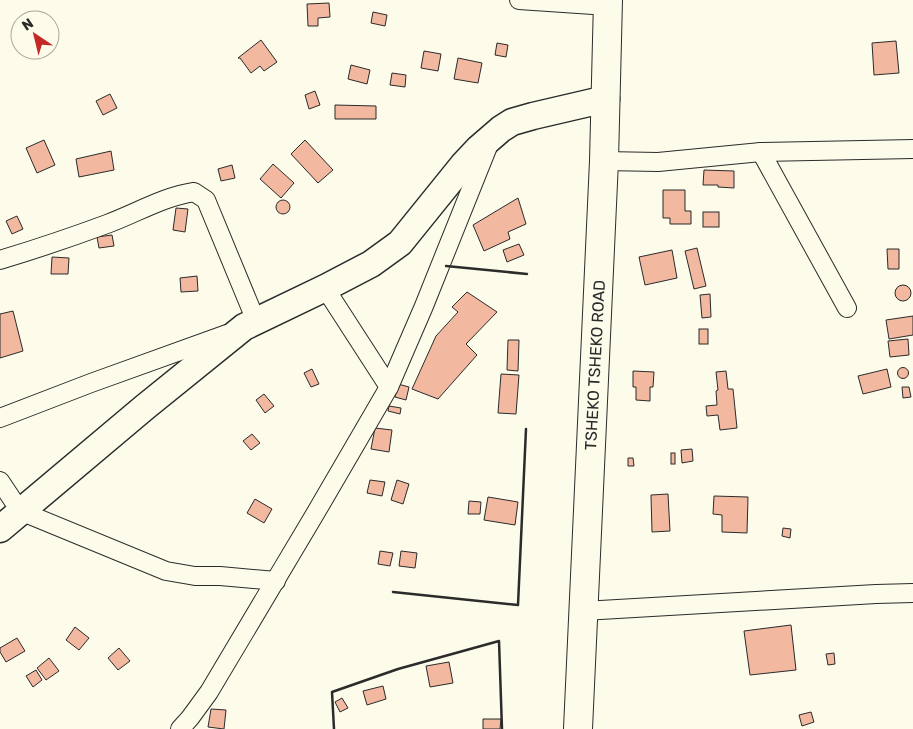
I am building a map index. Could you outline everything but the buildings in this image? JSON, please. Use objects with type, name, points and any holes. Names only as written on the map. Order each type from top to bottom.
[{"type":"highway","name":"TSHEKO TSHEKO ROAD","points":[[578,729],[604,162],[608,3]]},
{"type":"street","points":[[519,0],[608,3]]},
{"type":"street","points":[[0,418],[250,324],[371,264],[400,243],[463,165],[501,129],[512,122],[533,116],[606,100]]},
{"type":"street","points":[[180,729],[209,692],[390,387],[492,137]]},
{"type":"street","points":[[604,162],[658,162],[761,152],[913,149]]},
{"type":"street","points":[[761,152],[847,308]]},
{"type":"street","points":[[0,260],[46,246],[109,223],[155,203],[194,192],[206,200],[250,324]]},
{"type":"street","points":[[325,288],[390,387]]},
{"type":"street","points":[[0,529],[145,406],[250,324]]},
{"type":"street","points":[[0,481],[20,511],[166,571],[195,576],[276,580]]},
{"type":"street","points":[[584,611],[913,593]]},
{"type":"wall","points":[[446,266],[527,274]]},
{"type":"wall","points":[[393,592],[518,605],[526,429]]},
{"type":"wall","points":[[334,729],[332,692],[398,669],[499,641],[502,729]]}]
